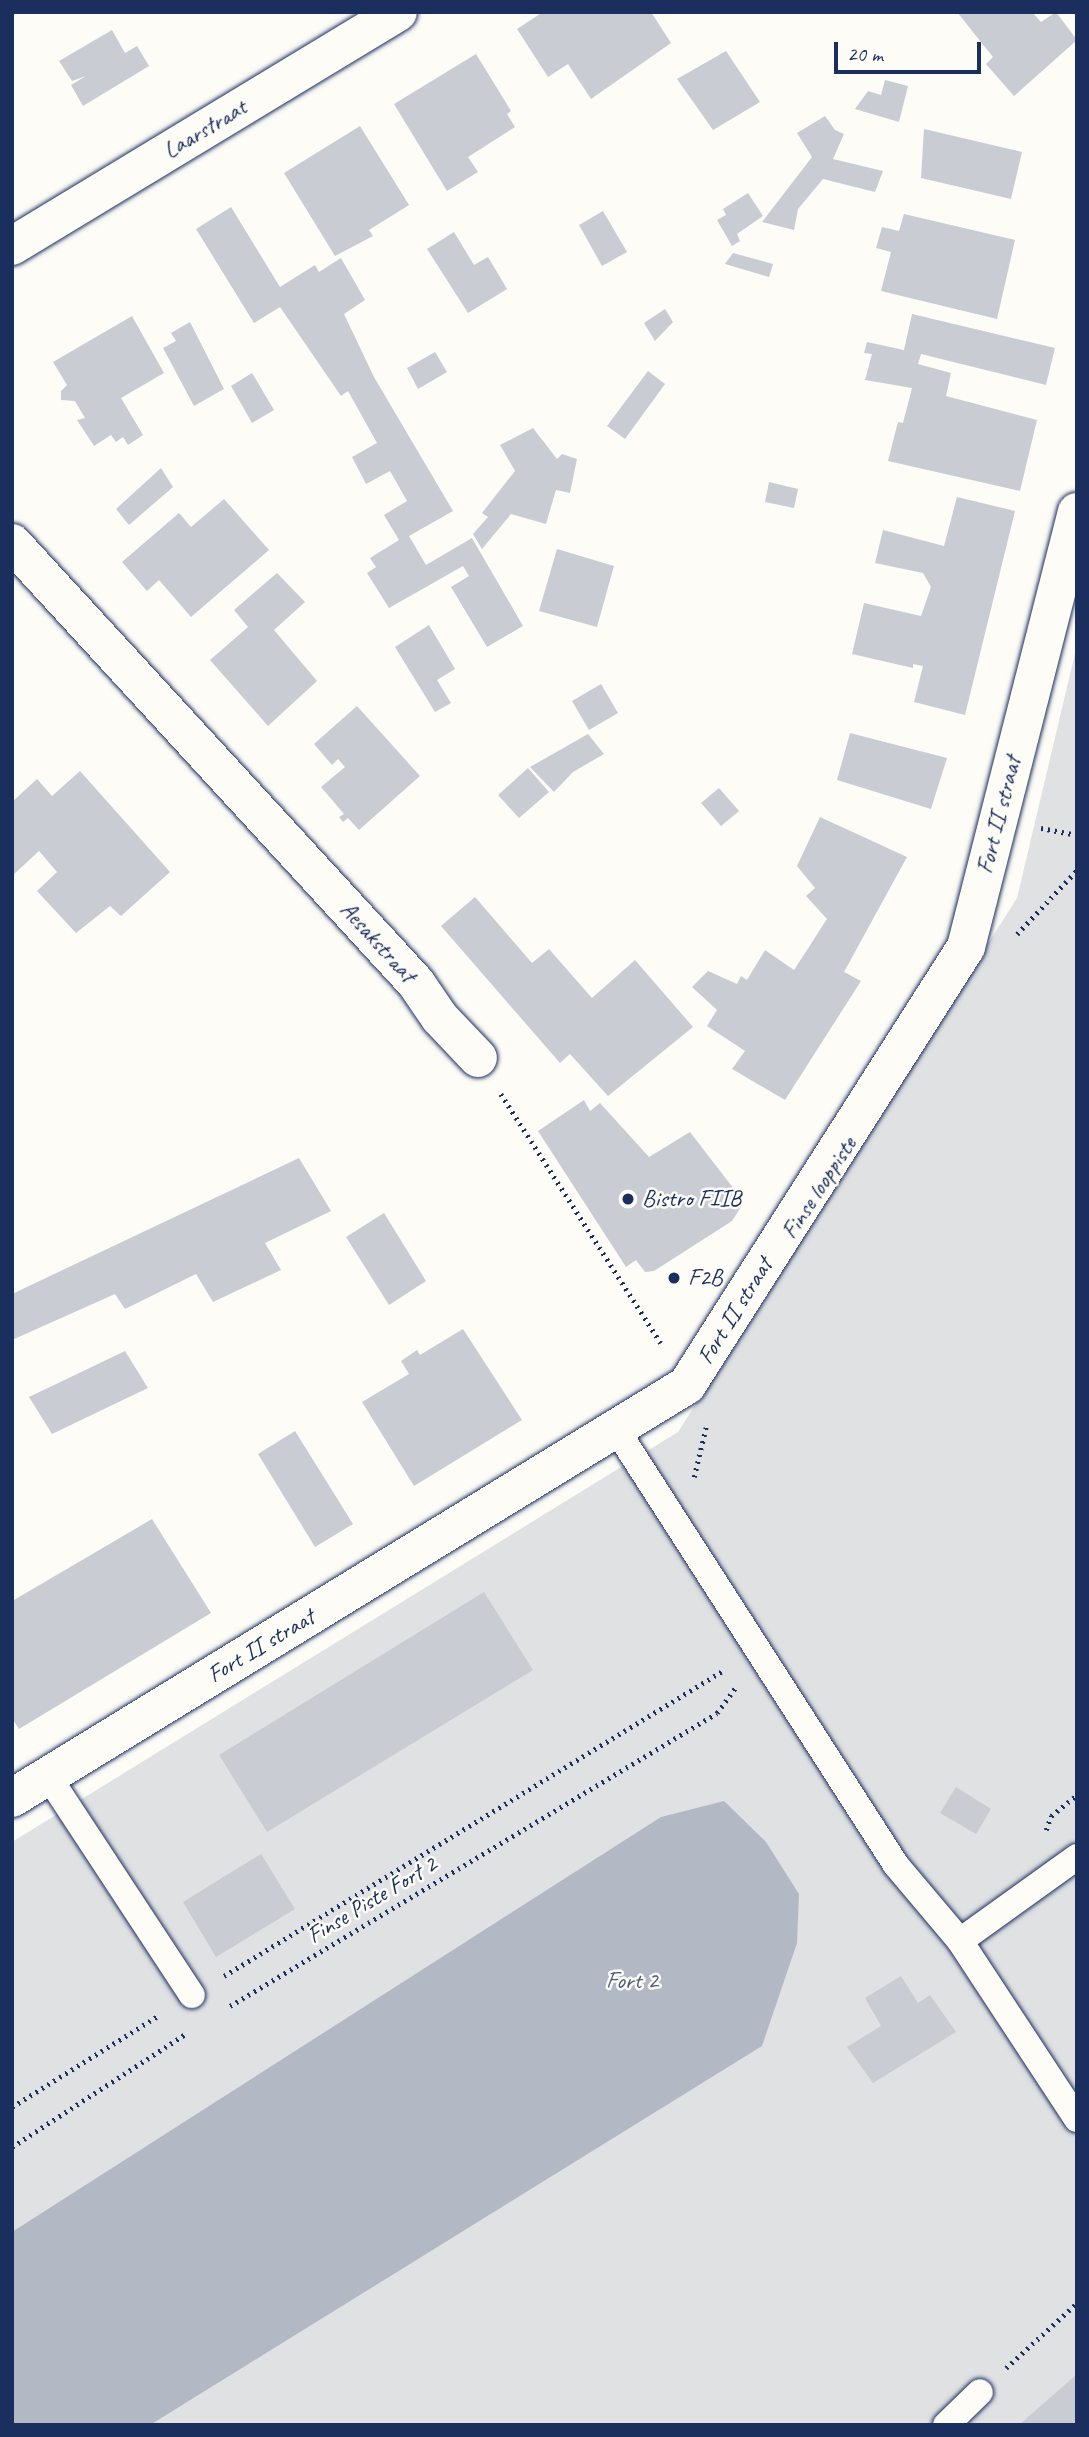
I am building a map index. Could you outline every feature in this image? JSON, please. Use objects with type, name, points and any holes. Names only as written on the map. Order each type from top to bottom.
[{"type":"street","name":"Laarstraat","points":[[12,246],[398,12]]},
{"type":"street","name":"Fort II straat","points":[[12,1798],[687,1385],[966,947],[1077,512]]},
{"type":"street","name":"Aesakstraat","points":[[12,543],[416,983],[440,1018],[478,1058]]},
{"type":"lane","points":[[617,1429],[896,1865],[960,1941],[1077,2119]]},
{"type":"lane","points":[[48,1776],[192,1995]]},
{"type":"lane","points":[[960,1941],[1077,1857]]},
{"type":"lane","points":[[946,2425],[980,2392]]},
{"type":"path","points":[[1055,831],[1077,835]]},
{"type":"path","points":[[1008,944],[1077,870]]},
{"type":"path","points":[[478,1058],[687,1385]]},
{"type":"path","points":[[692,1488],[708,1420]]},
{"type":"path","points":[[12,2108],[192,1995],[763,1656]]},
{"type":"path","name":"Finse Piste Fort 2","points":[[219,2013],[717,1713],[763,1656]]},
{"type":"path","points":[[12,2147],[195,2027]]},
{"type":"path","points":[[980,2392],[1077,2303]]},
{"type":"green space","name":"Fort 2","points":[[1077,645],[1077,2425],[12,2425],[12,1842],[678,1432],[1017,898]]},
{"type":"shaded area","points":[[724,1801],[766,1842],[799,1894],[797,1943],[762,2046],[150,2425],[12,2425],[12,2232],[661,1817]]},
{"type":"building","points":[[543,12],[651,12],[671,43],[591,99],[568,64],[548,77],[517,29]]},
{"type":"building","points":[[957,12],[1032,12],[1041,22],[1056,12],[1077,40],[1014,96],[986,64],[993,57]]},
{"type":"building","points":[[112,30],[125,53],[137,46],[149,66],[83,106],[71,85],[86,76],[72,81],[59,61]]},
{"type":"building","points":[[726,51],[760,102],[713,130],[677,79]]},
{"type":"building","points":[[476,54],[511,111],[507,114],[515,127],[468,157],[478,172],[447,191],[394,104]]},
{"type":"building","points":[[885,80],[908,86],[899,122],[855,109],[868,91],[881,95]]},
{"type":"building","points":[[825,116],[835,130],[844,134],[833,159],[883,171],[875,192],[823,179],[798,209],[794,230],[762,222],[812,157],[797,133]]},
{"type":"building","points":[[360,126],[409,205],[369,230],[373,236],[335,256],[284,173]]},
{"type":"building","points":[[924,129],[1022,152],[1011,199],[921,178]]},
{"type":"building","points":[[748,193],[763,216],[737,234],[740,241],[732,246],[717,220],[726,215],[723,209]]},
{"type":"building","points":[[231,207],[280,287],[315,265],[319,272],[341,258],[365,300],[344,314],[374,377],[453,511],[409,536],[426,565],[472,538],[523,626],[487,647],[451,587],[469,576],[463,566],[389,608],[367,573],[376,567],[370,558],[399,540],[384,515],[407,501],[390,471],[366,484],[352,457],[377,443],[348,391],[341,396],[280,307],[254,323],[196,229]]},
{"type":"building","points":[[603,211],[627,252],[602,266],[579,225]]},
{"type":"building","points":[[904,214],[1015,240],[997,319],[881,291],[891,252],[876,248],[882,227],[899,231]]},
{"type":"building","points":[[454,232],[474,265],[488,257],[507,289],[468,313],[427,249]]},
{"type":"building","points":[[733,253],[773,264],[769,277],[725,264]]},
{"type":"building","points":[[665,309],[673,322],[655,341],[644,323]]},
{"type":"building","points":[[912,314],[1055,348],[1046,385],[921,354],[918,364],[951,373],[946,396],[1037,420],[1020,491],[888,461],[898,422],[903,423],[912,388],[865,380],[872,354],[864,353],[867,342],[904,350]]},
{"type":"building","points":[[132,316],[164,373],[121,398],[143,435],[128,445],[123,437],[116,442],[111,435],[94,446],[77,420],[85,418],[75,401],[61,400],[61,391],[67,385],[53,362]]},
{"type":"building","points":[[190,322],[224,389],[194,406],[163,348],[176,341],[171,333]]},
{"type":"building","points":[[435,352],[447,372],[418,389],[407,368]]},
{"type":"building","points":[[648,371],[665,384],[625,439],[607,426]]},
{"type":"building","points":[[252,373],[274,410],[252,423],[231,386]]},
{"type":"building","points":[[533,428],[557,459],[562,454],[577,459],[570,493],[556,490],[546,524],[511,514],[482,549],[473,534],[488,517],[482,513],[515,471],[500,445]]},
{"type":"building","points":[[161,468],[173,487],[129,525],[116,509]]},
{"type":"building","points":[[769,482],[798,489],[794,508],[765,502]]},
{"type":"building","points":[[957,497],[1015,511],[965,715],[914,702],[923,666],[913,664],[913,668],[852,654],[864,603],[921,616],[931,587],[923,573],[875,563],[883,530],[944,546]]},
{"type":"building","points":[[224,499],[269,550],[191,617],[159,580],[147,591],[122,562],[179,513],[191,527]]},
{"type":"building","points":[[557,549],[614,566],[597,627],[539,611]]},
{"type":"building","points":[[277,573],[305,602],[274,630],[317,681],[268,726],[210,660],[248,627],[234,610]]},
{"type":"building","points":[[429,625],[455,669],[437,680],[451,703],[435,712],[395,647]]},
{"type":"building","points":[[601,684],[618,713],[589,730],[572,701]]},
{"type":"building","points":[[357,706],[420,776],[359,830],[348,818],[343,822],[339,817],[344,814],[321,787],[345,767],[338,759],[332,765],[314,744]]},
{"type":"building","points":[[850,733],[947,758],[931,809],[837,780]]},
{"type":"building","points":[[588,734],[604,754],[573,772],[554,792],[530,767]]},
{"type":"building","points":[[528,768],[549,792],[519,818],[498,795]]},
{"type":"building","points":[[80,771],[170,872],[121,916],[110,906],[76,933],[37,891],[57,872],[39,851],[12,876],[12,802],[37,779],[52,796]]},
{"type":"building","points":[[719,788],[739,811],[721,826],[701,803]]},
{"type":"building","points":[[820,817],[907,857],[844,972],[861,981],[785,1100],[732,1069],[745,1051],[707,1026],[717,1010],[692,987],[708,971],[737,984],[741,976],[747,980],[765,950],[794,970],[827,919],[806,896],[815,888],[797,866]]},
{"type":"building","points":[[475,897],[532,963],[549,949],[592,998],[635,960],[693,1027],[608,1096],[570,1054],[560,1063],[441,926]]},
{"type":"building","name":"Bistro FIIB","points":[[584,1100],[590,1111],[600,1103],[649,1157],[690,1132],[744,1202],[732,1221],[654,1271],[645,1272],[636,1260],[626,1267],[538,1131]]},
{"type":"building","points":[[299,1158],[331,1211],[265,1243],[281,1270],[213,1302],[196,1274],[125,1309],[115,1294],[12,1340],[12,1294]]},
{"type":"building","points":[[384,1213],[426,1281],[389,1305],[346,1237]]},
{"type":"building","points":[[463,1329],[522,1420],[414,1486],[362,1402],[409,1374],[401,1361],[417,1350],[420,1355]]},
{"type":"building","points":[[125,1351],[148,1388],[52,1434],[29,1397]]},
{"type":"building","points":[[295,1431],[353,1524],[315,1547],[258,1454]]},
{"type":"building","points":[[152,1519],[211,1613],[19,1729],[12,1718],[12,1596],[14,1600]]},
{"type":"building","points":[[484,1592],[533,1670],[267,1832],[219,1755]]},
{"type":"building","points":[[956,1787],[991,1809],[976,1834],[940,1813]]},
{"type":"building","points":[[261,1854],[295,1909],[216,1957],[183,1902]]},
{"type":"building","points":[[901,1976],[918,2003],[930,1995],[956,2032],[873,2083],[847,2047],[881,2026],[865,1998]]},
{"type":"building","points":[[1077,2374],[1077,2425],[1019,2425]]},
{"type":"place","name":"Bistro FIIB","points":[[628,1199]]},
{"type":"place","name":"F2B","points":[[674,1278]]}]
